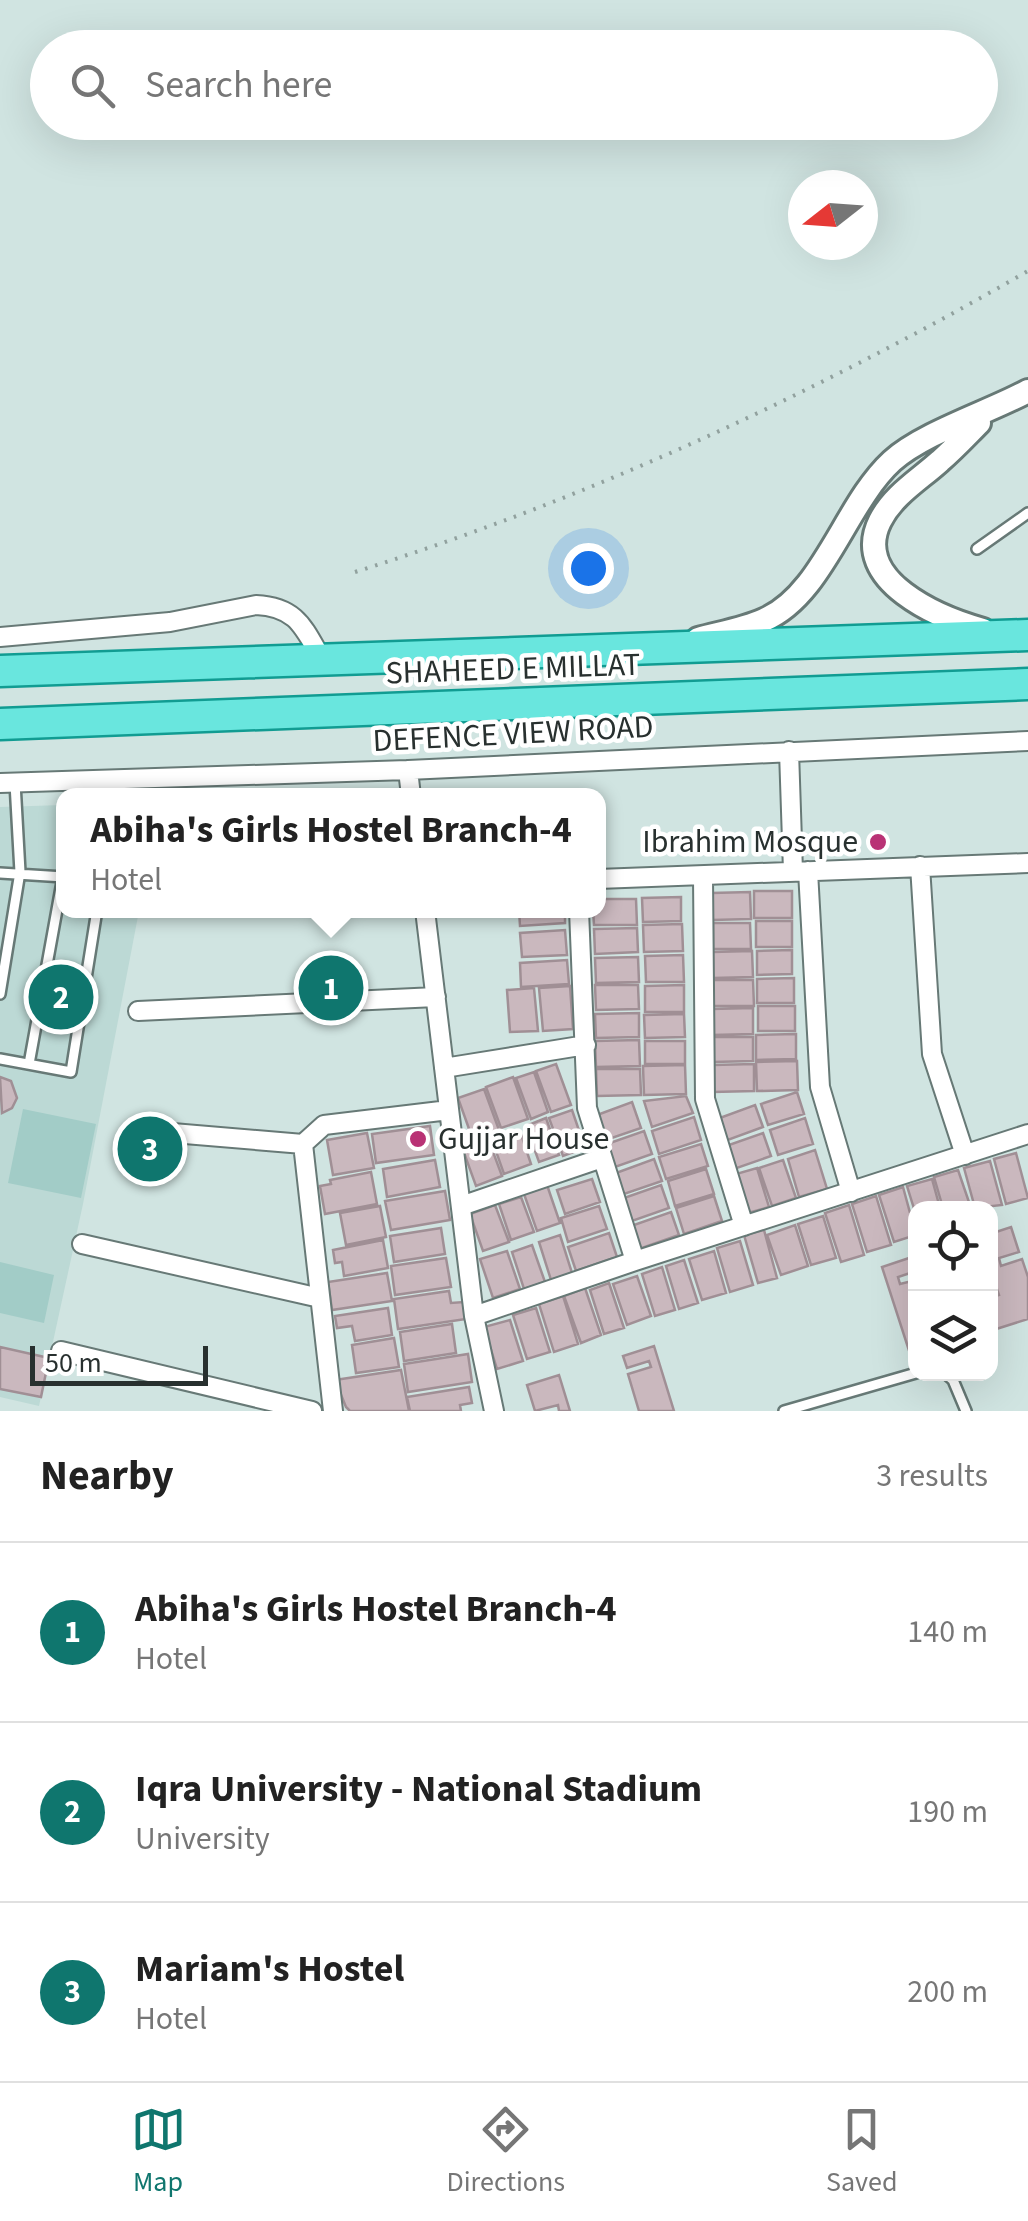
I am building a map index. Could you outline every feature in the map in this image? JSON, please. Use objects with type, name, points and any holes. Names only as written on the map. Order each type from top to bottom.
[{"type":"main road","name":"SHAHEED E MILLAT","points":[[0,671],[1016,635]]},
{"type":"main road","name":"SHAHEED E MILLAT","points":[[0,724],[1028,684]]},
{"type":"street","points":[[661,649],[767,619],[805,589],[857,502],[893,460],[924,440],[1028,391]]},
{"type":"street","points":[[992,410],[904,490],[880,519],[873,540],[876,562],[893,585],[918,603],[952,621],[1016,635]]},
{"type":"street","points":[[0,636],[170,622],[256,605],[270,606],[290,612],[323,661]]},
{"type":"street","name":"DEFENCE VIEW ROAD","points":[[8,783],[73,788],[1028,741]]},
{"type":"street","points":[[789,751],[820,1087],[850,1192]]},
{"type":"street","points":[[408,770],[411,788]]},
{"type":"street","points":[[606,879],[1028,864],[1028,872]]},
{"type":"street","points":[[920,866],[932,1054],[965,1155]]},
{"type":"street","points":[[702,876],[705,1100],[744,1226]]},
{"type":"street","points":[[426,918],[474,1316],[494,1411]]},
{"type":"street","points":[[579,918],[587,1108],[635,1260]]},
{"type":"street","points":[[138,1011],[436,997]]},
{"type":"street","points":[[444,1068],[586,1044]]},
{"type":"street","points":[[150,1131],[303,1144],[324,1124],[449,1110]]},
{"type":"street","points":[[474,1316],[1028,1134]]},
{"type":"street","points":[[303,1144],[332,1411]]},
{"type":"street","points":[[461,1206],[602,1158]]},
{"type":"street","points":[[82,1244],[320,1298]]},
{"type":"street","points":[[61,1351],[312,1411]]},
{"type":"lane","points":[[977,548],[1028,513]]},
{"type":"lane","points":[[0,994],[20,872],[8,783]]},
{"type":"lane","points":[[0,874],[56,874]]},
{"type":"lane","points":[[29,1064],[56,913]]},
{"type":"lane","points":[[0,1060],[72,1072],[96,918]]},
{"type":"lane","points":[[784,1411],[908,1376]]},
{"type":"lane","points":[[953,1381],[966,1411]]},
{"type":"path","points":[[355,572],[576,495],[754,416],[1028,271]]},
{"type":"shaded area","points":[[56,805],[56,918],[138,918],[83,1204],[39,1406],[0,1397],[0,807]]},
{"type":"shaded area","points":[[23,1109],[96,1124],[81,1198],[8,1183]]},
{"type":"shaded area","points":[[0,1262],[54,1275],[44,1323],[0,1313]]},
{"type":"building","points":[[754,891],[792,891],[792,918],[754,918]]},
{"type":"building","points":[[750,892],[751,919],[712,920],[712,893]]},
{"type":"building","points":[[681,897],[681,921],[643,922],[642,898]]},
{"type":"building","points":[[606,899],[636,899],[637,925],[594,925],[594,918],[606,918]]},
{"type":"building","points":[[520,918],[565,918],[565,923],[520,926]]},
{"type":"building","points":[[756,921],[792,921],[792,947],[756,947]]},
{"type":"building","points":[[713,923],[750,923],[751,949],[713,949]]},
{"type":"building","points":[[682,924],[683,951],[644,952],[643,925]]},
{"type":"building","points":[[637,928],[638,952],[595,954],[594,929]]},
{"type":"building","points":[[565,930],[567,955],[522,957],[520,933]]},
{"type":"building","points":[[792,950],[792,974],[757,975],[757,951]]},
{"type":"building","points":[[752,951],[753,977],[713,978],[712,952]]},
{"type":"building","points":[[683,955],[684,982],[646,982],[645,956]]},
{"type":"building","points":[[638,957],[639,982],[596,983],[595,958]]},
{"type":"building","points":[[567,960],[569,984],[521,987],[520,963]]},
{"type":"building","points":[[794,978],[794,1003],[757,1003],[757,979]]},
{"type":"building","points":[[712,980],[753,980],[754,1006],[712,1006]]},
{"type":"building","points":[[595,985],[638,985],[639,1009],[596,1010]]},
{"type":"building","points":[[684,985],[684,1012],[645,1012],[645,986]]},
{"type":"building","points":[[570,986],[573,1029],[543,1031],[539,988]]},
{"type":"building","points":[[534,988],[538,1031],[510,1032],[507,990]]},
{"type":"building","points":[[758,1006],[795,1006],[795,1031],[758,1031]]},
{"type":"building","points":[[753,1008],[753,1034],[712,1035],[711,1009]]},
{"type":"building","points":[[639,1013],[639,1037],[596,1038],[595,1014]]},
{"type":"building","points":[[684,1014],[685,1037],[645,1038],[644,1015]]},
{"type":"building","points":[[796,1034],[796,1059],[756,1060],[756,1035]]},
{"type":"building","points":[[712,1037],[753,1037],[753,1061],[713,1062]]},
{"type":"building","points":[[639,1040],[640,1066],[596,1067],[595,1041]]},
{"type":"building","points":[[645,1041],[685,1041],[685,1064],[645,1064]]},
{"type":"building","points":[[797,1061],[798,1090],[757,1091],[756,1062]]},
{"type":"building","points":[[556,1064],[571,1105],[551,1112],[536,1071]]},
{"type":"building","points":[[754,1064],[754,1091],[713,1092],[713,1065]]},
{"type":"building","points":[[685,1065],[686,1094],[644,1095],[643,1066]]},
{"type":"building","points":[[596,1069],[640,1069],[641,1095],[597,1096]]},
{"type":"building","points":[[534,1072],[548,1112],[531,1119],[516,1078]]},
{"type":"building","points":[[0,1077],[11,1081],[17,1098],[12,1108],[2,1113]]},
{"type":"building","points":[[513,1077],[528,1119],[501,1128],[486,1087]]},
{"type":"building","points":[[484,1089],[499,1130],[473,1140],[458,1098]]},
{"type":"building","points":[[797,1092],[804,1114],[768,1125],[761,1104]]},
{"type":"building","points":[[686,1096],[693,1113],[652,1127],[644,1101]]},
{"type":"building","points":[[632,1102],[641,1128],[606,1140],[597,1115]]},
{"type":"building","points":[[755,1105],[763,1127],[725,1141],[717,1119]]},
{"type":"building","points":[[572,1110],[585,1148],[563,1156],[549,1118]]},
{"type":"building","points":[[694,1117],[701,1140],[659,1154],[652,1131]]},
{"type":"building","points":[[546,1118],[559,1155],[539,1162],[526,1126]]},
{"type":"building","points":[[805,1118],[813,1144],[778,1155],[770,1130]]},
{"type":"building","points":[[430,1126],[434,1155],[376,1163],[372,1134]]},
{"type":"building","points":[[520,1131],[531,1164],[504,1174],[492,1140]]},
{"type":"building","points":[[644,1131],[652,1154],[615,1167],[607,1144]]},
{"type":"building","points":[[367,1133],[374,1168],[333,1175],[327,1140]]},
{"type":"building","points":[[763,1133],[771,1156],[734,1169],[726,1146]]},
{"type":"building","points":[[489,1141],[502,1176],[476,1186],[463,1150]]},
{"type":"building","points":[[701,1144],[708,1166],[666,1179],[659,1157]]},
{"type":"building","points":[[815,1150],[827,1189],[799,1197],[788,1159]]},
{"type":"building","points":[[1016,1153],[1028,1198],[1006,1204],[994,1159]]},
{"type":"building","points":[[654,1159],[662,1181],[624,1194],[616,1173]]},
{"type":"building","points":[[435,1160],[440,1187],[387,1197],[383,1169]]},
{"type":"building","points":[[783,1160],[796,1198],[772,1206],[759,1168]]},
{"type":"building","points":[[990,1161],[1002,1205],[998,1205],[998,1201],[973,1201],[964,1168]]},
{"type":"building","points":[[757,1168],[769,1207],[748,1213],[736,1174]]},
{"type":"building","points":[[706,1169],[714,1194],[675,1206],[668,1181]]},
{"type":"building","points":[[958,1170],[969,1201],[941,1201],[934,1177]]},
{"type":"building","points":[[371,1172],[377,1204],[325,1214],[320,1186],[331,1184],[330,1180]]},
{"type":"building","points":[[592,1179],[600,1202],[565,1214],[557,1190]]},
{"type":"building","points":[[932,1179],[938,1201],[912,1201],[907,1186]]},
{"type":"building","points":[[547,1185],[560,1223],[537,1231],[524,1194]]},
{"type":"building","points":[[661,1185],[669,1208],[632,1221],[624,1198]]},
{"type":"building","points":[[903,1187],[908,1205],[908,1238],[894,1242],[879,1195]]},
{"type":"building","points":[[445,1191],[450,1220],[391,1230],[385,1201]]},
{"type":"building","points":[[714,1196],[722,1221],[684,1234],[676,1208]]},
{"type":"building","points":[[876,1196],[891,1245],[867,1252],[852,1204]]},
{"type":"building","points":[[521,1197],[534,1232],[511,1240],[499,1204]]},
{"type":"building","points":[[495,1205],[509,1242],[483,1251],[470,1214]]},
{"type":"building","points":[[849,1205],[864,1255],[841,1262],[825,1213]]},
{"type":"building","points":[[380,1206],[386,1237],[346,1245],[340,1213]]},
{"type":"building","points":[[599,1206],[607,1229],[568,1242],[561,1218]]},
{"type":"building","points":[[671,1212],[679,1235],[639,1249],[631,1226]]},
{"type":"building","points":[[823,1216],[836,1258],[811,1265],[798,1224]]},
{"type":"building","points":[[795,1225],[808,1266],[781,1275],[767,1235]]},
{"type":"building","points":[[1011,1227],[1019,1252],[999,1258],[1001,1266],[1022,1259],[1028,1277],[1028,1319],[998,1328],[999,1295],[998,1231]]},
{"type":"building","points":[[441,1228],[445,1254],[394,1262],[390,1236]]},
{"type":"building","points":[[764,1230],[777,1278],[758,1283],[744,1235]]},
{"type":"building","points":[[609,1233],[617,1257],[576,1271],[568,1247]]},
{"type":"building","points":[[560,1235],[572,1273],[551,1280],[539,1242]]},
{"type":"building","points":[[383,1240],[388,1268],[344,1276],[342,1262],[335,1263],[333,1250]]},
{"type":"building","points":[[740,1241],[753,1285],[730,1292],[717,1248]]},
{"type":"building","points":[[532,1245],[545,1282],[524,1289],[512,1252]]},
{"type":"building","points":[[507,1251],[520,1289],[493,1298],[480,1259]]},
{"type":"building","points":[[714,1251],[726,1293],[702,1300],[689,1259]]},
{"type":"building","points":[[446,1258],[451,1287],[395,1295],[391,1266]]},
{"type":"building","points":[[908,1258],[908,1274],[898,1277],[900,1284],[908,1282],[908,1348],[882,1267]]},
{"type":"building","points":[[684,1260],[698,1303],[679,1309],[666,1266]]},
{"type":"building","points":[[662,1267],[675,1310],[655,1316],[642,1274]]},
{"type":"building","points":[[387,1273],[392,1301],[332,1310],[328,1282]]},
{"type":"building","points":[[637,1276],[651,1316],[627,1325],[613,1284]]},
{"type":"building","points":[[609,1283],[624,1328],[604,1334],[590,1290]]},
{"type":"building","points":[[585,1288],[601,1335],[581,1343],[564,1296]]},
{"type":"building","points":[[449,1291],[451,1303],[464,1302],[466,1319],[398,1329],[394,1299]]},
{"type":"building","points":[[563,1296],[578,1344],[554,1352],[539,1304]]},
{"type":"building","points":[[388,1308],[392,1335],[355,1341],[352,1326],[337,1328],[335,1316]]},
{"type":"building","points":[[536,1308],[550,1352],[527,1359],[513,1315]]},
{"type":"building","points":[[510,1320],[523,1361],[497,1369],[484,1327]]},
{"type":"building","points":[[452,1324],[456,1353],[404,1361],[400,1332]]},
{"type":"building","points":[[394,1338],[399,1367],[356,1373],[352,1345]]},
{"type":"building","points":[[654,1346],[674,1411],[639,1411],[628,1374],[651,1367],[649,1361],[627,1368],[623,1356]]},
{"type":"building","points":[[0,1347],[49,1358],[41,1397],[0,1389]]},
{"type":"building","points":[[468,1354],[472,1382],[408,1392],[404,1364]]},
{"type":"building","points":[[401,1370],[409,1411],[350,1411],[335,1380]]},
{"type":"building","points":[[559,1375],[570,1411],[559,1411],[558,1405],[535,1411],[527,1385]]},
{"type":"building","points":[[469,1387],[472,1403],[460,1405],[461,1411],[410,1411],[407,1397]]},
{"type":"place","name":"Ibrahim Mosque","points":[[878,842]]},
{"type":"place","name":"Abiha's Girls Hostel Branch-4","points":[[331,988]]},
{"type":"place","name":"Iqra University - National Stadium","points":[[61,997]]},
{"type":"place","name":"Gujjar House","points":[[418,1139]]},
{"type":"place","name":"Mariam's Hostel","points":[[150,1149]]}]
